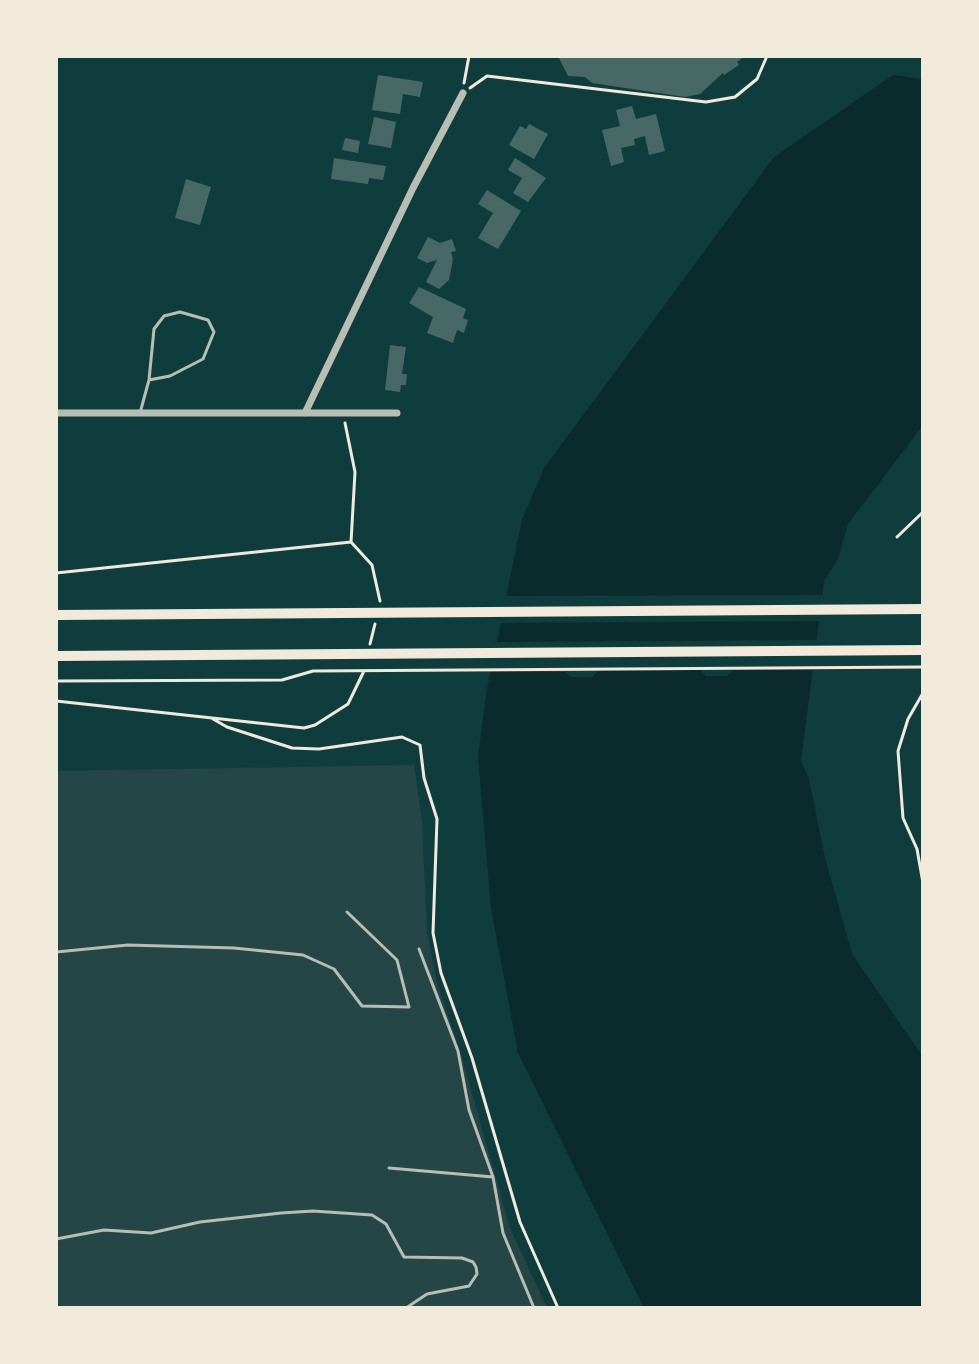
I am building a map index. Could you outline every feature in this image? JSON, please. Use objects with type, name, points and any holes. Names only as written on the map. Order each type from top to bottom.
[{"type":"main road","points":[[56,615],[923,609]]},
{"type":"main road","points":[[56,656],[923,650]]},
{"type":"street","points":[[305,413],[413,188],[463,93]]},
{"type":"street","points":[[56,413],[397,413]]},
{"type":"lane","points":[[140,413],[149,380],[154,329],[164,316],[180,312],[208,320],[214,332],[203,359],[170,376],[149,380]]},
{"type":"lane","points":[[56,952],[128,945],[234,948],[303,955],[334,969],[362,1006],[409,1007],[397,960],[347,912]]},
{"type":"lane","points":[[419,949],[458,1051],[469,1110],[493,1177],[503,1233],[534,1308]]},
{"type":"lane","points":[[389,1168],[493,1177]]},
{"type":"lane","points":[[56,1239],[104,1230],[151,1233],[200,1222],[281,1213],[313,1211],[372,1215],[386,1224],[404,1257],[462,1258],[476,1267],[477,1274],[469,1286],[427,1294],[406,1308]]},
{"type":"path","points":[[463,93],[464,66],[469,56]]},
{"type":"path","points":[[463,93],[487,76],[706,102],[735,97],[757,79],[767,56]]},
{"type":"path","points":[[343,413],[355,472],[351,542],[372,565],[380,602]]},
{"type":"path","points":[[897,537],[923,512]]},
{"type":"path","points":[[56,573],[351,542]]},
{"type":"path","points":[[56,681],[282,680],[313,671],[923,667]]},
{"type":"path","points":[[56,701],[266,726],[315,725],[348,704],[362,679]]},
{"type":"path","points":[[923,693],[908,719],[898,751],[903,818],[917,849],[923,883]]},
{"type":"path","points":[[213,719],[227,727],[292,748],[319,749],[402,737],[420,745],[424,778],[437,819],[433,933],[441,973],[472,1058],[520,1222],[558,1308]]},
{"type":"shaded area","points":[[893,75],[923,79],[923,425],[848,524],[838,559],[824,581],[801,761],[809,779],[825,858],[852,954],[923,1057],[923,1308],[644,1308],[518,1053],[491,908],[478,757],[486,694],[522,520],[544,468],[774,157]]},
{"type":"shaded area","points":[[414,765],[422,822],[427,932],[437,983],[461,1054],[510,1228],[547,1308],[56,1308],[56,771]]},
{"type":"pier","points":[[826,595],[823,621],[497,623],[503,596]]},
{"type":"pier","points":[[820,640],[816,670],[733,670],[727,676],[706,676],[700,670],[598,671],[592,677],[571,677],[565,672],[486,672],[493,642]]},
{"type":"building","points":[[558,56],[745,56],[737,62],[739,65],[723,73],[700,94],[685,97],[592,83],[585,77],[568,76]]},
{"type":"building","points":[[378,75],[423,82],[420,97],[403,94],[400,114],[372,110]]},
{"type":"building","points":[[632,106],[636,119],[656,114],[665,151],[649,155],[645,136],[634,139],[635,145],[621,148],[624,162],[611,166],[602,130],[620,126],[616,110]]},
{"type":"building","points":[[374,117],[396,122],[391,148],[368,144]]},
{"type":"building","points":[[529,124],[548,134],[534,159],[509,145],[520,126],[526,129]]},
{"type":"building","points":[[345,138],[360,141],[358,153],[342,150]]},
{"type":"building","points":[[334,158],[386,166],[383,180],[369,178],[368,184],[331,179]]},
{"type":"building","points":[[515,158],[546,178],[528,202],[513,193],[522,178],[508,170]]},
{"type":"building","points":[[186,179],[211,187],[200,225],[175,218]]},
{"type":"building","points":[[487,190],[521,211],[498,249],[478,238],[493,213],[478,204]]},
{"type":"building","points":[[428,237],[440,243],[452,239],[456,251],[451,252],[453,259],[449,280],[439,289],[426,282],[437,260],[427,263],[417,258]]},
{"type":"building","points":[[419,287],[466,309],[463,318],[468,320],[464,333],[457,330],[453,343],[427,333],[433,317],[409,303]]},
{"type":"building","points":[[390,345],[406,347],[402,374],[407,374],[406,385],[401,385],[400,392],[385,390]]}]
